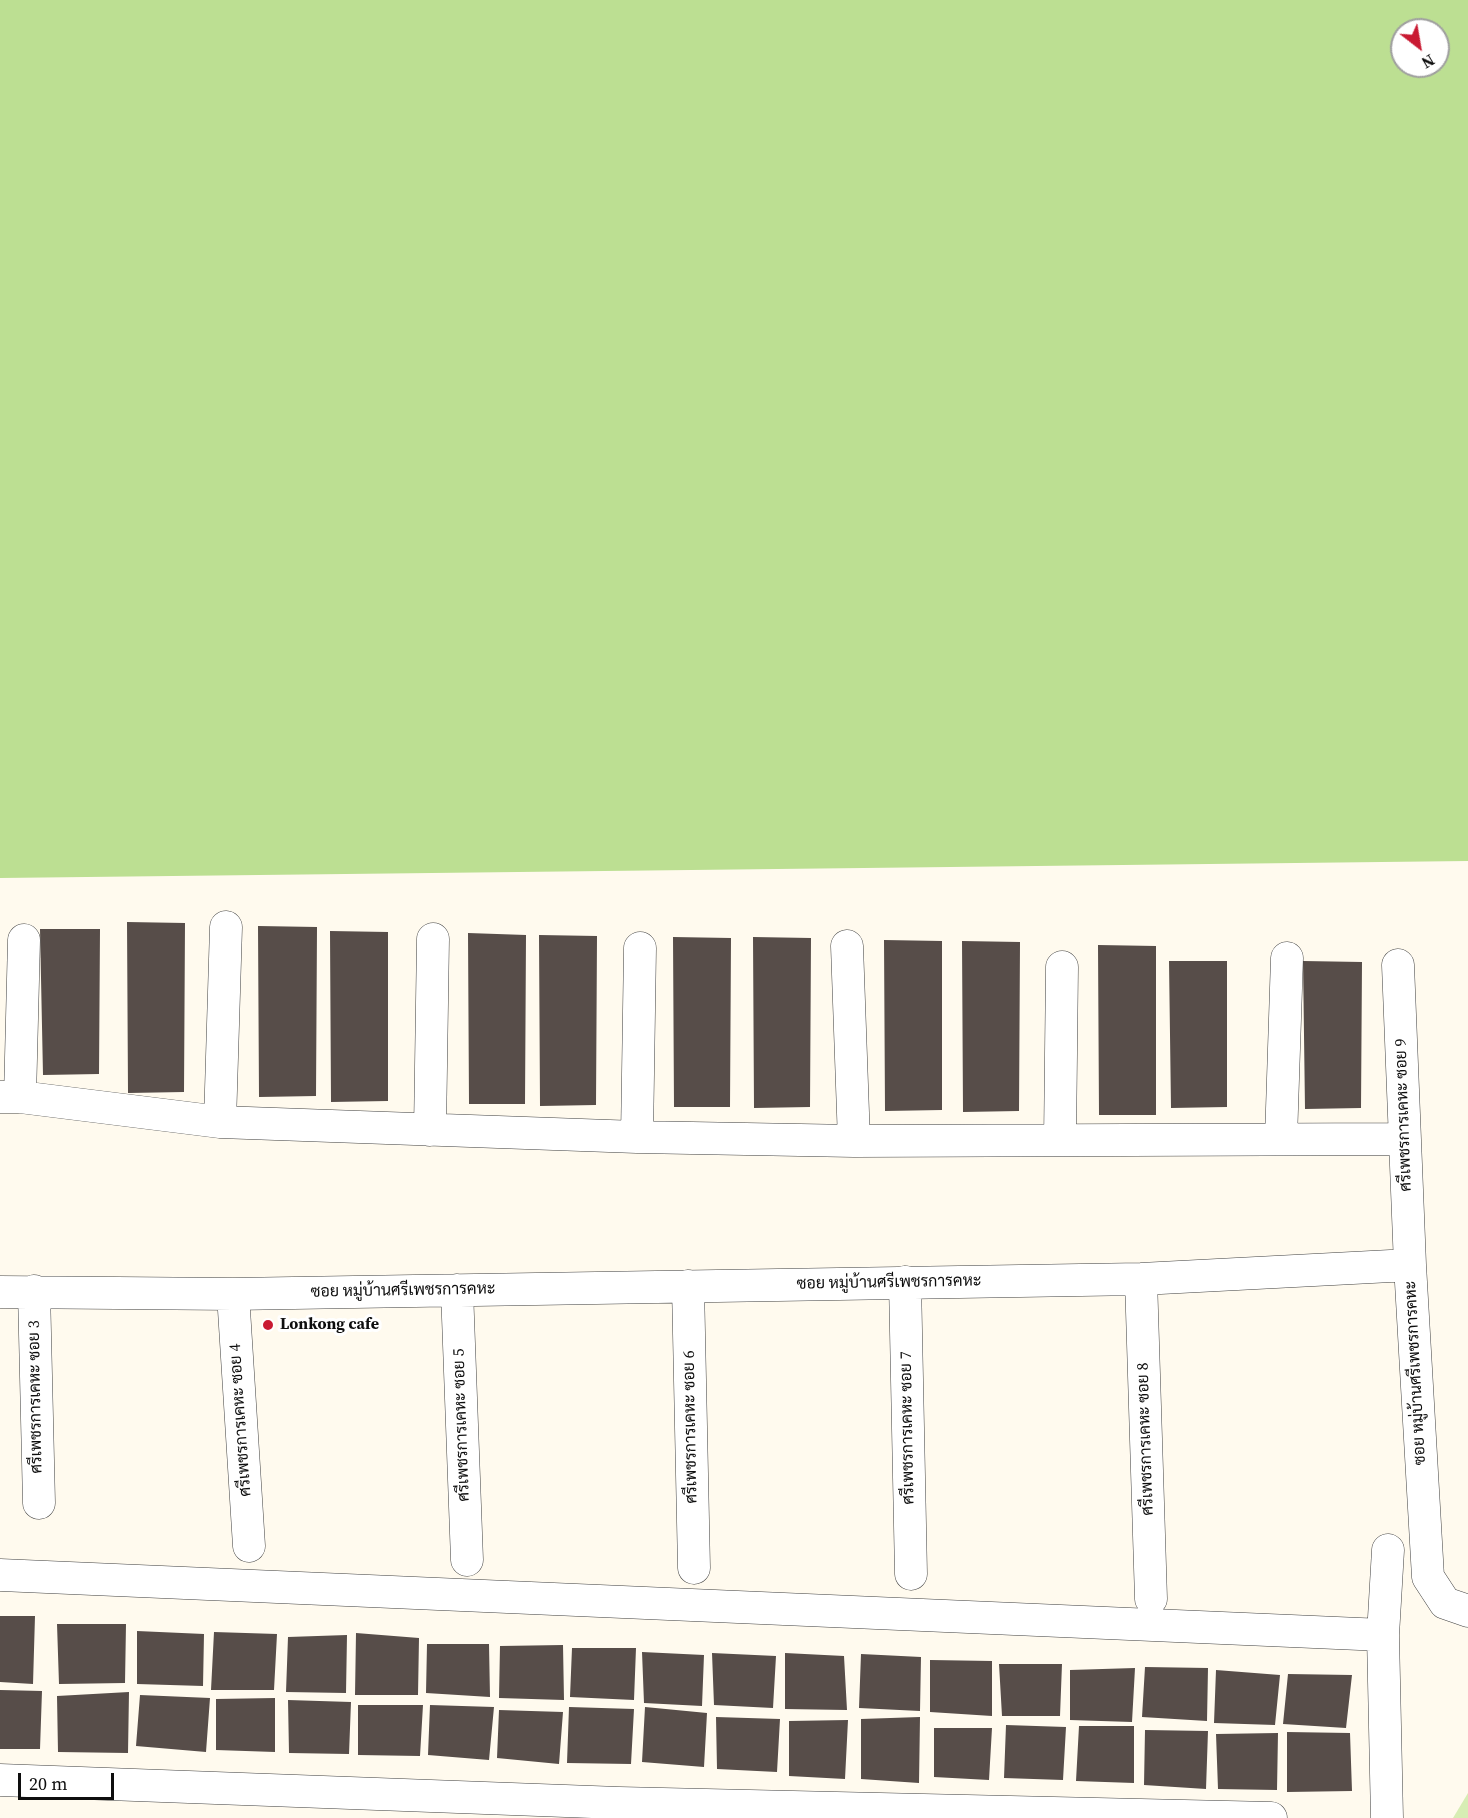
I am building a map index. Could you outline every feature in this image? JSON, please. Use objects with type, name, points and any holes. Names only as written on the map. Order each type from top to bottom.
[{"type":"street","points":[[220,1122],[226,927]]},
{"type":"street","points":[[430,1130],[433,939]]},
{"type":"street","points":[[24,940],[10,1097],[220,1122],[637,1137],[854,1142],[1404,1139]]},
{"type":"street","points":[[847,946],[854,1142]]},
{"type":"street","points":[[637,1137],[640,948]]},
{"type":"street","points":[[1281,1139],[1287,958]]},
{"type":"street","name":"ศรีเพชรการเคหะ ซอย 9","points":[[1398,966],[1410,1265]]},
{"type":"street","points":[[1060,1140],[1062,967]]},
{"type":"street","name":"ซอย หมู่บ้านศรีเพชรการคหะ","points":[[0,1292],[233,1294],[1141,1279],[1410,1265],[1428,1577],[1445,1603],[1468,1611]]},
{"type":"street","name":"ศรีเพชรการเคหะ ซอย 8","points":[[1141,1279],[1151,1599]]},
{"type":"street","name":"ศรีเพชรการเคหะ ซอย 7","points":[[906,1282],[911,1574]]},
{"type":"street","name":"ศรีเพชรการเคหะ ซอย 6","points":[[688,1286],[694,1568]]},
{"type":"street","name":"ศรีเพชรการเคหะ ซอย 5","points":[[457,1290],[467,1560]]},
{"type":"street","name":"ศรีเพชรการเคหะ ซอย 3","points":[[34,1291],[39,1503]]},
{"type":"street","name":"ศรีเพชรการเคหะ ซอย 4","points":[[233,1294],[249,1546]]},
{"type":"street","points":[[1387,1818],[1383,1635],[1388,1550]]},
{"type":"street","points":[[0,1575],[1383,1635]]},
{"type":"street","points":[[0,1780],[619,1803],[1271,1818]]},
{"type":"green space","points":[[0,0],[1468,0],[1468,861],[0,878]]},
{"type":"green space","points":[[1468,1793],[1468,1818],[1453,1818]]},
{"type":"building","points":[[127,922],[185,923],[184,1092],[128,1093]]},
{"type":"building","points":[[258,926],[317,927],[316,1096],[259,1097]]},
{"type":"building","points":[[40,929],[100,929],[99,1074],[43,1075]]},
{"type":"building","points":[[330,931],[388,932],[388,1101],[331,1102]]},
{"type":"building","points":[[468,933],[526,935],[525,1104],[469,1104]]},
{"type":"building","points":[[539,935],[597,936],[596,1105],[540,1106]]},
{"type":"building","points":[[673,937],[731,938],[730,1107],[674,1107]]},
{"type":"building","points":[[753,937],[811,938],[810,1107],[754,1108]]},
{"type":"building","points":[[884,940],[942,941],[942,1110],[885,1111]]},
{"type":"building","points":[[962,941],[1020,942],[1019,1111],[963,1112]]},
{"type":"building","points":[[1098,945],[1156,946],[1156,1115],[1099,1115]]},
{"type":"building","points":[[1169,961],[1227,961],[1227,1107],[1171,1108]]},
{"type":"building","points":[[1303,961],[1362,962],[1361,1108],[1305,1109]]},
{"type":"building","points":[[0,1616],[35,1616],[33,1684],[0,1682]]},
{"type":"building","points":[[57,1624],[126,1624],[125,1683],[59,1684]]},
{"type":"building","points":[[137,1631],[204,1634],[203,1686],[137,1684]]},
{"type":"building","points":[[214,1632],[277,1634],[274,1690],[211,1690]]},
{"type":"building","points":[[356,1633],[419,1638],[418,1695],[355,1695]]},
{"type":"building","points":[[347,1635],[346,1693],[286,1692],[288,1637]]},
{"type":"building","points":[[427,1644],[489,1644],[490,1697],[426,1693]]},
{"type":"building","points":[[563,1645],[564,1700],[499,1698],[500,1646]]},
{"type":"building","points":[[572,1648],[636,1648],[634,1700],[570,1697]]},
{"type":"building","points":[[642,1652],[704,1655],[702,1706],[644,1703]]},
{"type":"building","points":[[712,1653],[776,1656],[773,1708],[714,1705]]},
{"type":"building","points":[[785,1653],[844,1656],[847,1710],[785,1709]]},
{"type":"building","points":[[861,1654],[921,1657],[920,1711],[859,1708]]},
{"type":"building","points":[[930,1660],[992,1661],[992,1716],[930,1712]]},
{"type":"building","points":[[999,1664],[1062,1664],[1060,1716],[1002,1716]]},
{"type":"building","points":[[1145,1667],[1208,1668],[1207,1721],[1142,1717]]},
{"type":"building","points":[[1135,1668],[1132,1722],[1070,1720],[1070,1670]]},
{"type":"building","points":[[1216,1670],[1280,1675],[1275,1725],[1214,1723]]},
{"type":"building","points":[[1288,1674],[1352,1675],[1346,1728],[1283,1724]]},
{"type":"building","points":[[0,1690],[42,1691],[40,1749],[0,1749]]},
{"type":"building","points":[[129,1692],[128,1753],[58,1752],[57,1696]]},
{"type":"building","points":[[140,1695],[210,1698],[206,1752],[136,1746]]},
{"type":"building","points":[[275,1698],[275,1752],[216,1750],[216,1699]]},
{"type":"building","points":[[288,1700],[351,1702],[349,1754],[289,1753]]},
{"type":"building","points":[[358,1705],[423,1705],[420,1756],[358,1755]]},
{"type":"building","points":[[430,1705],[494,1707],[489,1760],[428,1755]]},
{"type":"building","points":[[569,1707],[634,1709],[631,1764],[567,1763]]},
{"type":"building","points":[[645,1707],[707,1713],[704,1767],[642,1762]]},
{"type":"building","points":[[499,1710],[563,1712],[559,1764],[497,1758]]},
{"type":"building","points":[[716,1717],[780,1719],[777,1772],[717,1769]]},
{"type":"building","points":[[920,1717],[919,1783],[861,1779],[861,1719]]},
{"type":"building","points":[[848,1720],[845,1779],[789,1776],[789,1721]]},
{"type":"building","points":[[1006,1725],[1066,1727],[1063,1780],[1004,1778]]},
{"type":"building","points":[[1079,1726],[1134,1726],[1134,1783],[1076,1781]]},
{"type":"building","points":[[934,1728],[992,1728],[989,1780],[934,1777]]},
{"type":"building","points":[[1145,1730],[1208,1731],[1206,1789],[1144,1785]]},
{"type":"building","points":[[1287,1732],[1350,1733],[1352,1791],[1287,1792]]},
{"type":"building","points":[[1278,1733],[1277,1790],[1218,1789],[1216,1734]]},
{"type":"place","name":"Lonkong cafe","points":[[268,1325]]}]
